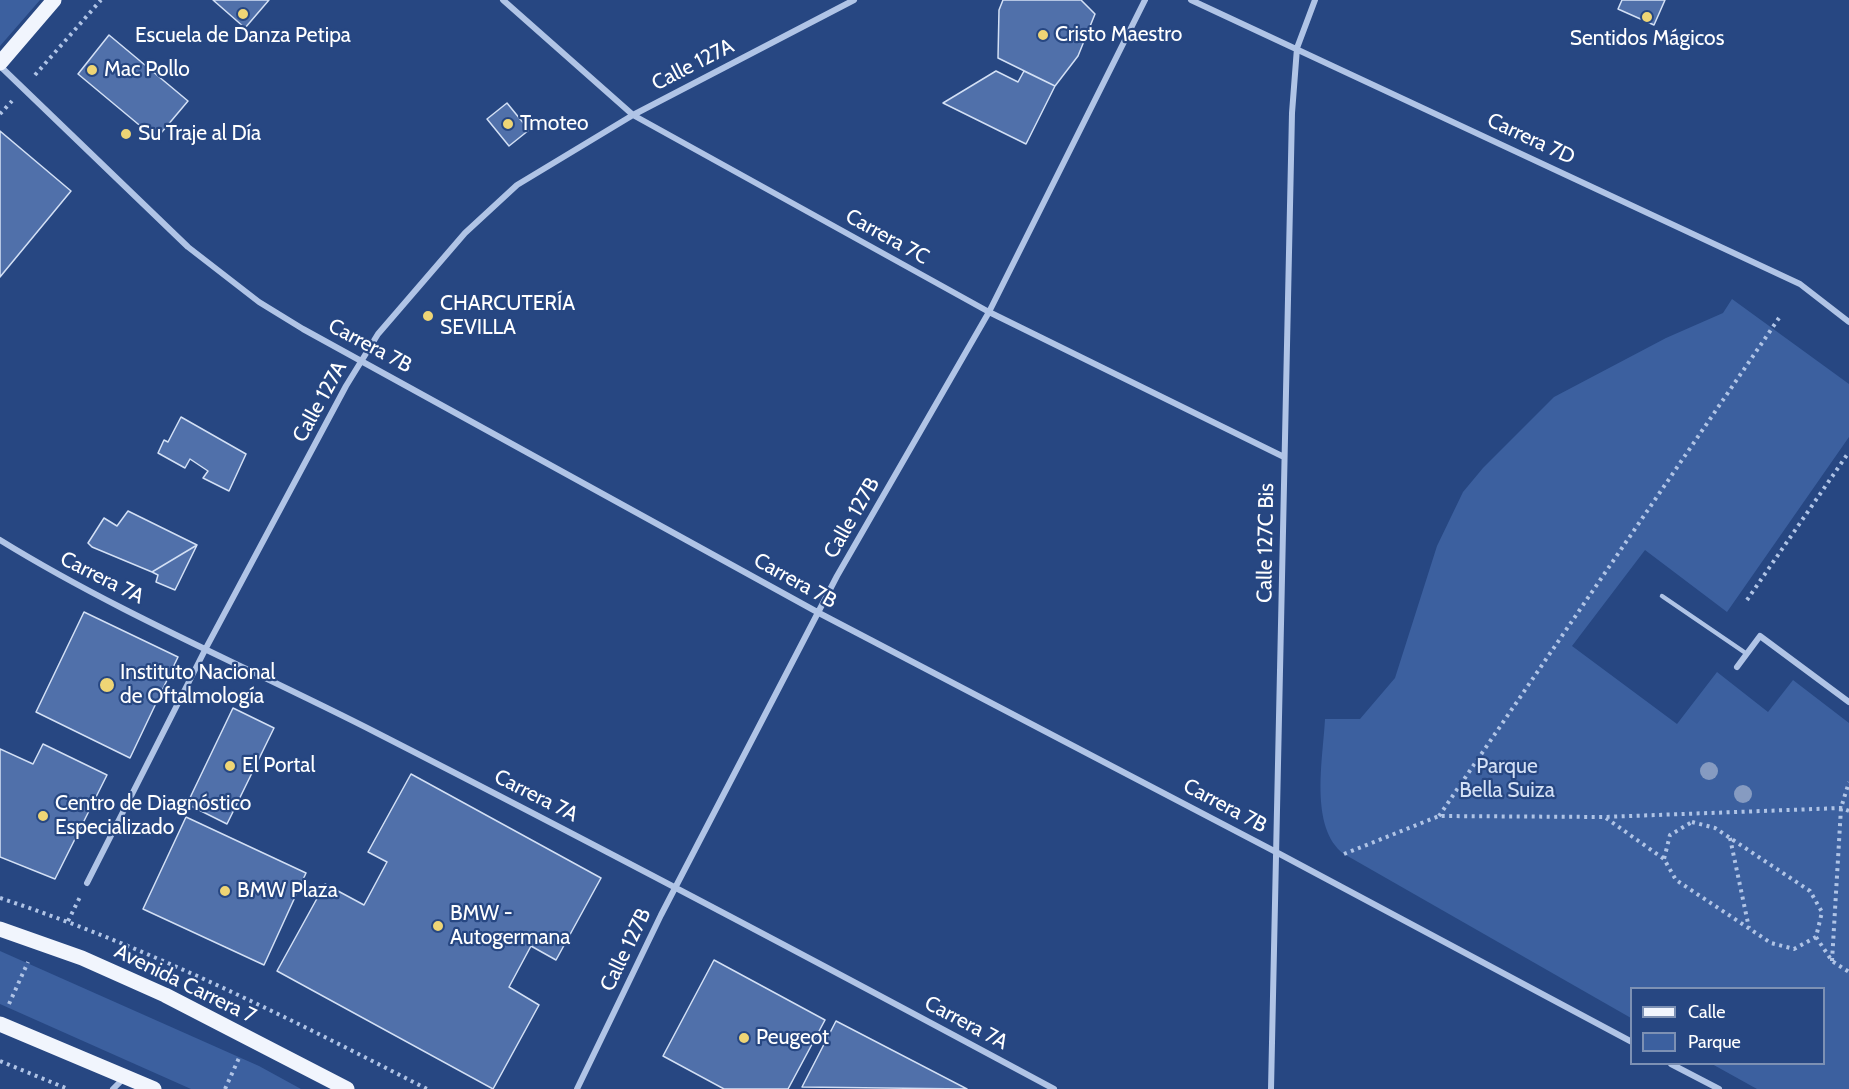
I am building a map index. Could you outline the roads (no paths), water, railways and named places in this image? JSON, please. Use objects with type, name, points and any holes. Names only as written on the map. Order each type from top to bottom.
[{"type":"main road","points":[[0,64],[54,0]]},
{"type":"main road","name":"Avenida Carrera 7","points":[[0,929],[82,958],[165,995],[347,1089]]},
{"type":"main road","points":[[0,1024],[126,1075],[154,1089]]},
{"type":"street","name":"Carrera 7C","points":[[503,0],[633,115],[989,312],[1284,457]]},
{"type":"street","name":"Calle 127A","points":[[87,883],[206,648],[362,360],[378,334],[465,233],[517,185],[633,115],[854,0]]},
{"type":"street","name":"Calle 127B","points":[[577,1089],[661,915],[678,887],[819,613],[989,312],[1145,0]]},
{"type":"street","name":"Carrera 7D","points":[[1191,0],[1800,284],[1849,322]]},
{"type":"street","name":"Calle 127C Bis","points":[[1271,1089],[1292,113],[1297,48],[1315,0]]},
{"type":"street","name":"Carrera 7B","points":[[0,64],[188,247],[223,276],[303,329],[819,613],[1276,852],[1630,1041]]},
{"type":"street","name":"Carrera 7A","points":[[0,540],[58,576],[206,648],[678,887],[1054,1089]]},
{"type":"street","points":[[1737,667],[1760,636],[1849,702]]},
{"type":"street","points":[[1673,1065],[1719,1089]]},
{"type":"street","points":[[113,1089],[126,1075]]},
{"type":"lane","points":[[1662,596],[1747,654]]},
{"type":"place","name":"Escuela de Danza Petipa","points":[[243,14]]},
{"type":"place","name":"Sentidos Mágicos","points":[[1647,17]]},
{"type":"place","name":"Cristo Maestro","points":[[1043,35]]},
{"type":"place","name":"Mac Pollo","points":[[92,70]]},
{"type":"place","name":"Tmoteo","points":[[508,124]]},
{"type":"place","name":"Su Traje al Día","points":[[126,134]]},
{"type":"place","name":"CHARCUTERÍA SEVILLA","points":[[428,316]]},
{"type":"place","name":"Instituto Nacional de Oftalmología","points":[[107,685]]},
{"type":"place","name":"El Portal","points":[[230,766]]},
{"type":"place","name":"Centro de Diagnóstico Especializado","points":[[43,816]]},
{"type":"place","name":"BMW Plaza","points":[[225,891]]},
{"type":"place","name":"BMW - Autogermana","points":[[438,926]]},
{"type":"place","name":"Peugeot","points":[[744,1038]]},
{"type":"park label","name":"Parque Bella Suiza","points":[[1507,779]]}]
